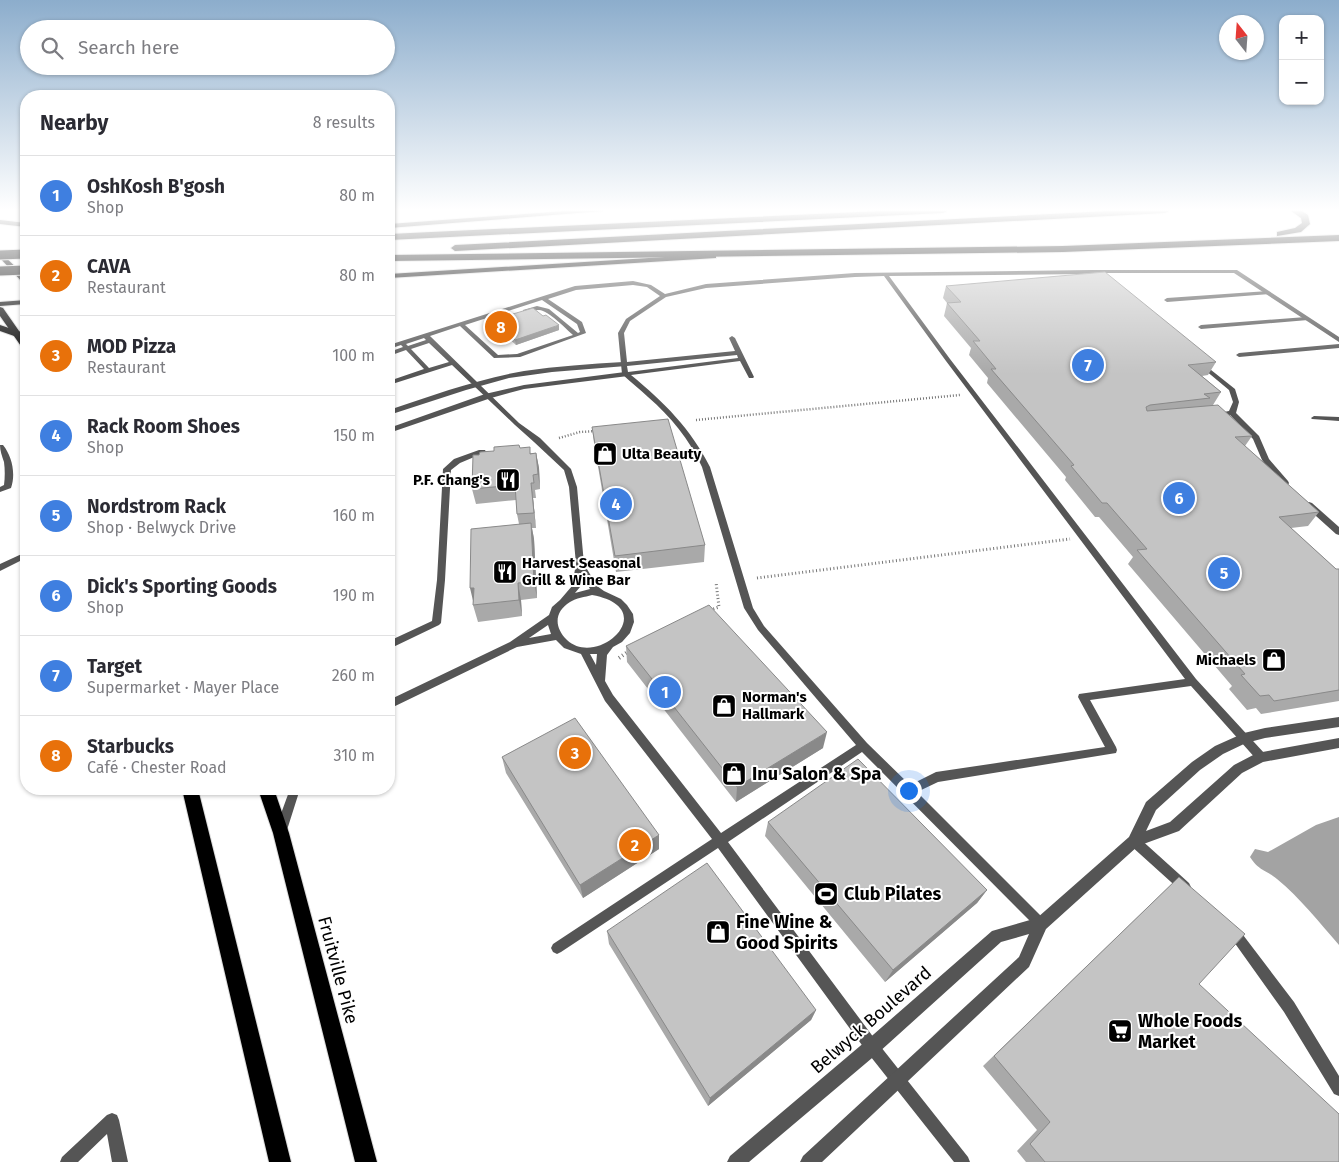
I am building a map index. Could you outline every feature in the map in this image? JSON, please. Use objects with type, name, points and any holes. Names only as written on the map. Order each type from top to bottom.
[{"type":"highway","points":[[0,271],[20,270]]},
{"type":"highway","points":[[0,328],[18,334]]},
{"type":"main road","points":[[10,265],[20,275]]},
{"type":"main road","points":[[395,276],[560,265]]},
{"type":"main road","points":[[0,304],[20,302]]},
{"type":"main road","points":[[0,310],[20,337]]},
{"type":"main road","points":[[191,795],[280,1162]]},
{"type":"main road","name":"Fruitville Pike","points":[[268,795],[281,833],[366,1162]]},
{"type":"street","points":[[1091,272],[1235,271],[1339,340]]},
{"type":"street","points":[[395,412],[476,384],[511,376],[552,370],[623,364]]},
{"type":"street","points":[[395,429],[488,396],[524,387],[625,374]]},
{"type":"street","name":"Belwyck Boulevard","points":[[1134,842],[1151,806],[1196,766],[1219,750],[1244,738],[1265,733],[1339,722]]},
{"type":"street","name":"Belwyck Boulevard","points":[[809,1162],[1024,962],[1041,924],[1134,842],[1174,827],[1238,769],[1261,757],[1339,743]]},
{"type":"street","name":"Belwyck Boulevard","points":[[736,1162],[872,1047],[997,936],[1041,924]]},
{"type":"lane","points":[[1041,924],[863,746],[761,628],[749,608],[700,451],[681,424],[664,406],[625,374],[621,333],[628,320],[664,296],[706,286],[885,274],[1091,272],[1106,284]]},
{"type":"lane","points":[[885,274],[1193,682],[1261,757]]},
{"type":"lane","points":[[395,346],[429,338],[461,324],[575,288],[633,283],[649,286],[664,296]]},
{"type":"lane","points":[[1167,300],[1268,293]]},
{"type":"lane","points":[[461,324],[496,357],[518,356],[583,333],[580,323],[543,298]]},
{"type":"lane","points":[[482,318],[492,322],[537,308],[547,310],[576,335]]},
{"type":"lane","points":[[1201,327],[1306,319]]},
{"type":"lane","points":[[429,338],[567,469],[573,487],[580,564],[576,587],[556,608],[551,618],[551,628],[555,637],[562,644],[583,650],[593,650],[611,645]]},
{"type":"lane","points":[[732,338],[751,377]]},
{"type":"lane","points":[[395,351],[405,345]]},
{"type":"lane","points":[[405,345],[428,370]]},
{"type":"lane","points":[[1239,355],[1339,346]]},
{"type":"lane","points":[[623,364],[741,356]]},
{"type":"lane","points":[[625,374],[741,356]]},
{"type":"lane","points":[[1194,358],[1232,389],[1236,402],[1232,413]]},
{"type":"lane","points":[[395,381],[454,362]]},
{"type":"lane","points":[[1222,414],[1232,413]]},
{"type":"lane","points":[[1232,413],[1256,438],[1266,460],[1289,487]]},
{"type":"lane","points":[[1314,418],[1339,419]]},
{"type":"lane","points":[[0,447],[3,450],[7,464],[9,480],[8,486],[0,490]]},
{"type":"lane","points":[[395,642],[436,623],[441,580],[447,469],[457,461],[482,452]]},
{"type":"lane","points":[[1303,500],[1339,532]]},
{"type":"lane","points":[[0,568],[20,558]]},
{"type":"lane","points":[[580,564],[594,588],[621,602],[627,610],[629,619],[627,629],[602,654],[600,681]]},
{"type":"lane","points":[[564,600],[582,593],[602,593]]},
{"type":"lane","points":[[395,702],[513,645],[551,618]]},
{"type":"lane","points":[[513,645],[555,637]]},
{"type":"lane","points":[[583,650],[609,698],[720,841],[872,1047],[963,1162]]},
{"type":"lane","points":[[909,791],[936,777],[1112,750],[1083,697],[1193,682]]},
{"type":"lane","points":[[557,948],[863,746]]},
{"type":"lane","points":[[281,833],[293,795]]},
{"type":"lane","points":[[1134,842],[1197,898]]},
{"type":"lane","points":[[1224,922],[1289,1007],[1339,1089]]},
{"type":"lane","points":[[67,1162],[112,1120],[120,1162]]},
{"type":"path","points":[[696,420],[974,394]]},
{"type":"path","points":[[560,438],[580,432],[598,430]]},
{"type":"path","points":[[757,578],[1083,538]]},
{"type":"path","points":[[702,614],[720,607],[716,582]]},
{"type":"path","points":[[619,658],[634,648]]},
{"type":"shaded area","points":[[1339,817],[1339,945],[1294,894],[1277,879],[1260,868],[1250,857],[1255,849],[1268,852],[1316,825]]},
{"type":"building","points":[[1105,272],[1216,362],[1188,365],[1221,392],[1204,394],[1210,398],[1150,405],[1146,407],[1147,411],[1218,405],[1252,436],[1235,437],[1319,512],[1279,517],[1336,569],[1339,569],[1339,690],[1274,701],[1269,695],[1260,696],[1241,675],[1245,674],[1137,550],[1147,549],[1107,503],[1102,503],[1071,466],[1074,465],[991,369],[996,369],[973,341],[980,341],[947,303],[961,302],[946,286]]},
{"type":"building","points":[[533,308],[559,325],[515,340],[493,320]]},
{"type":"building","points":[[668,419],[705,545],[615,556],[592,427]]},
{"type":"building","points":[[519,445],[520,448],[530,447],[530,454],[536,453],[538,474],[533,475],[534,483],[531,483],[534,513],[517,514],[515,485],[472,489],[473,455],[479,455],[480,452],[494,451],[494,447]]},
{"type":"building","name":"Harvest Seasonal Grill & Wine Bar","points":[[531,523],[534,582],[518,583],[519,600],[473,605],[474,588],[470,588],[471,529]]},
{"type":"building","points":[[709,605],[827,732],[737,787],[626,646]]},
{"type":"building","points":[[575,718],[659,835],[580,885],[502,757]]},
{"type":"building","points":[[858,759],[987,890],[893,970],[768,822]]},
{"type":"building","points":[[707,863],[816,1010],[710,1098],[607,931]]},
{"type":"building","name":"Whole Foods Market","points":[[1179,877],[1245,934],[1199,984],[1339,1114],[1339,1162],[1045,1162],[1030,1144],[1050,1122],[994,1056]]},
{"type":"place","name":"Starbucks","points":[[501,327]]},
{"type":"place","name":"Target","points":[[1088,365]]},
{"type":"place","name":"Ulta Beauty","points":[[605,454]]},
{"type":"place","name":"P.F. Chang's","points":[[508,480]]},
{"type":"place","name":"Dick's Sporting Goods","points":[[1179,498]]},
{"type":"place","name":"Rack Room Shoes","points":[[616,504]]},
{"type":"place","name":"Harvest Seasonal Grill & Wine Bar","points":[[505,572]]},
{"type":"place","name":"Nordstrom Rack","points":[[1224,573]]},
{"type":"place","name":"Michaels","points":[[1274,660]]},
{"type":"place","name":"OshKosh B'gosh","points":[[665,692]]},
{"type":"place","name":"Norman's Hallmark","points":[[724,706]]},
{"type":"place","name":"MOD Pizza","points":[[575,753]]},
{"type":"place","name":"Inu Salon & Spa","points":[[734,774]]},
{"type":"place","name":"CAVA","points":[[635,845]]},
{"type":"place","name":"Club Pilates","points":[[826,894]]},
{"type":"place","name":"Fine Wine & Good Spirits","points":[[718,932]]},
{"type":"place","name":"Whole Foods Market","points":[[1120,1031]]}]
